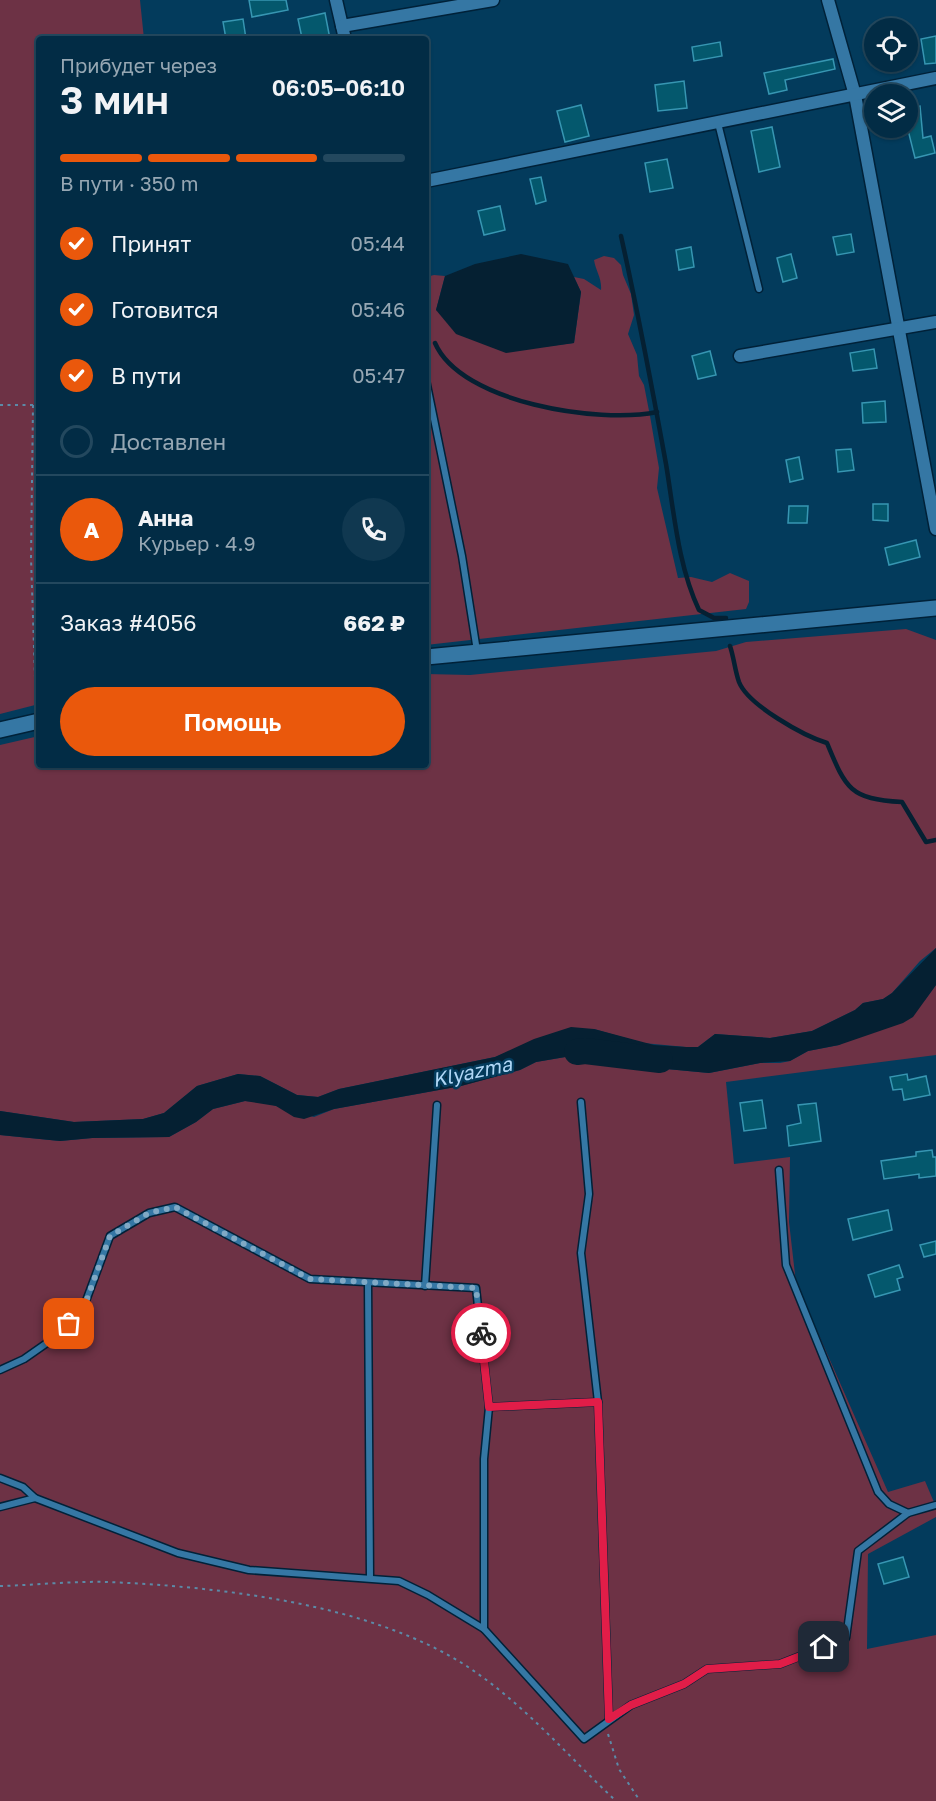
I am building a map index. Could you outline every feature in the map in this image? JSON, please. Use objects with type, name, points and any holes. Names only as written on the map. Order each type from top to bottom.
[{"type":"street","points":[[336,0],[344,36]]},
{"type":"street","points":[[342,26],[493,0]]},
{"type":"street","points":[[828,0],[855,95],[936,529]]},
{"type":"street","points":[[429,180],[936,78]]},
{"type":"street","points":[[740,356],[936,322]]},
{"type":"street","points":[[429,657],[936,608]]},
{"type":"street","points":[[0,729],[36,722]]},
{"type":"lane","points":[[718,123],[759,289]]},
{"type":"lane","points":[[429,395],[460,545],[477,652]]},
{"type":"lane","points":[[581,1102],[589,1194],[581,1253],[598,1402],[609,1719]]},
{"type":"lane","points":[[425,1286],[437,1105]]},
{"type":"lane","points":[[779,1170],[786,1265],[878,1492],[889,1504],[908,1513]]},
{"type":"lane","points":[[0,1370],[24,1359],[54,1338],[83,1310],[110,1236],[149,1213],[175,1207],[310,1279],[476,1288],[489,1407],[484,1459],[484,1629]]},
{"type":"lane","points":[[368,1283],[370,1578]]},
{"type":"lane","points":[[489,1407],[598,1402]]},
{"type":"lane","points":[[0,1478],[23,1487],[35,1498],[178,1553],[249,1570],[399,1581],[428,1594],[484,1629],[584,1739],[631,1705],[684,1684],[707,1669],[780,1664],[846,1638],[858,1551],[908,1513],[936,1505]]},
{"type":"lane","points":[[0,1507],[35,1498]]},
{"type":"path","points":[[0,405],[33,405],[31,558],[36,675]]},
{"type":"path","points":[[0,1586],[108,1582],[256,1596],[346,1616],[406,1634],[468,1667],[532,1717],[616,1801]]},
{"type":"path","points":[[609,1719],[608,1739],[619,1769],[640,1801]]},
{"type":"shaded area","points":[[0,0],[140,0],[144,36],[36,36],[36,705],[0,714]]},
{"type":"shaded area","points":[[604,256],[614,258],[621,265],[631,294],[634,315],[628,334],[637,355],[639,376],[644,385],[659,468],[657,488],[678,578],[691,577],[712,582],[730,573],[749,581],[749,602],[746,609],[429,645],[429,276],[445,276],[436,310],[542,347],[574,343],[581,292],[574,277],[584,279],[601,290],[601,282],[594,260]]},
{"type":"shaded area","points":[[906,629],[936,640],[936,948],[920,961],[892,993],[883,999],[863,1003],[855,1010],[812,1031],[770,1038],[715,1034],[698,1047],[643,1043],[594,1029],[552,1034],[495,1057],[339,1089],[318,1097],[297,1095],[260,1076],[238,1074],[197,1086],[164,1113],[143,1119],[74,1122],[0,1111],[0,745],[36,737],[36,768],[429,768],[429,674],[470,675],[716,651],[746,642]]},
{"type":"shaded area","points":[[936,985],[936,1055],[726,1082],[734,1164],[790,1157],[789,1222],[796,1283],[888,1492],[925,1481],[936,1507],[936,1517],[868,1554],[867,1649],[936,1635],[936,1801],[0,1801],[0,1135],[60,1141],[92,1138],[169,1137],[196,1122],[213,1109],[245,1101],[266,1103],[314,1117],[334,1109],[461,1086],[520,1070],[536,1062],[577,1055],[617,1054],[656,1068],[709,1073],[760,1063],[780,1063],[790,1061],[808,1051],[839,1045],[925,1000]]},
{"type":"water","points":[[521,254],[568,264],[581,292],[574,343],[506,353],[456,334],[436,310],[445,276],[475,264]]},
{"type":"water","points":[[936,948],[936,985],[913,1017],[903,1023],[839,1045],[808,1051],[790,1061],[760,1063],[709,1073],[656,1068],[617,1054],[577,1055],[536,1062],[520,1070],[461,1086],[334,1109],[304,1119],[294,1117],[276,1106],[245,1101],[213,1109],[196,1122],[169,1137],[92,1138],[60,1141],[0,1135],[0,1111],[74,1122],[143,1119],[164,1113],[197,1086],[238,1074],[260,1076],[297,1095],[318,1097],[339,1089],[495,1057],[534,1039],[571,1027],[594,1029],[654,1045],[686,1047],[698,1047],[715,1034],[770,1038],[812,1031],[855,1010],[863,1003],[883,999],[892,993]]},
{"type":"building","points":[[249,0],[286,0],[288,10],[252,17]]},
{"type":"building","points":[[325,13],[329,36],[302,36],[298,19]]},
{"type":"building","points":[[243,19],[246,36],[225,36],[223,22]]},
{"type":"building","points":[[936,36],[936,63],[925,64],[921,39]]},
{"type":"building","points":[[720,42],[722,56],[694,61],[692,47]]},
{"type":"building","points":[[833,59],[835,69],[785,80],[787,90],[769,94],[764,73]]},
{"type":"building","points":[[684,81],[687,108],[658,111],[655,85]]},
{"type":"building","points":[[581,105],[589,136],[565,142],[557,111]]},
{"type":"building","points":[[918,106],[920,106],[923,138],[931,136],[935,153],[915,158],[910,138],[918,138]]},
{"type":"building","points":[[772,127],[780,167],[759,172],[751,131]]},
{"type":"building","points":[[667,159],[673,188],[650,192],[645,163]]},
{"type":"building","points":[[541,177],[546,201],[536,204],[530,179]]},
{"type":"building","points":[[500,206],[505,230],[484,235],[478,211]]},
{"type":"building","points":[[851,234],[854,252],[837,255],[833,237]]},
{"type":"building","points":[[691,247],[694,267],[679,270],[676,250]]},
{"type":"building","points":[[791,254],[797,278],[783,282],[777,258]]},
{"type":"building","points":[[874,349],[877,368],[853,371],[850,353]]},
{"type":"building","points":[[710,351],[716,375],[698,379],[692,356]]},
{"type":"building","points":[[885,401],[886,422],[863,423],[862,403]]},
{"type":"building","points":[[851,449],[854,470],[838,472],[836,450]]},
{"type":"building","points":[[799,457],[803,479],[790,482],[786,460]]},
{"type":"building","points":[[873,504],[888,504],[888,521],[873,520]]},
{"type":"building","points":[[789,506],[808,506],[807,523],[788,523]]},
{"type":"building","points":[[916,540],[920,557],[889,565],[885,548]]},
{"type":"building","points":[[907,1074],[908,1080],[926,1076],[930,1095],[904,1100],[902,1089],[893,1090],[890,1077]]},
{"type":"building","points":[[762,1100],[766,1128],[744,1131],[740,1103]]},
{"type":"building","points":[[816,1103],[821,1141],[789,1146],[787,1126],[801,1123],[798,1105]]},
{"type":"building","points":[[932,1150],[933,1157],[936,1157],[936,1176],[919,1178],[919,1174],[884,1179],[881,1161],[916,1156],[916,1152]]},
{"type":"building","points":[[888,1210],[892,1230],[853,1240],[848,1219]]},
{"type":"building","points":[[936,1241],[936,1254],[924,1257],[920,1245]]},
{"type":"building","points":[[899,1265],[903,1277],[897,1279],[900,1290],[875,1297],[868,1275]]},
{"type":"building","points":[[903,1557],[909,1577],[884,1584],[878,1564]]},
{"type":"waterway","points":[[621,236],[650,378],[681,557],[699,610],[714,618],[726,618]]},
{"type":"waterway","points":[[435,343],[450,364],[472,381],[501,394],[534,404],[602,415],[657,412]]},
{"type":"waterway","points":[[730,646],[739,682],[753,700],[791,727],[827,743],[839,771],[852,789],[871,798],[902,802],[926,842],[936,840]]},
{"type":"waterway","name":"Klyazma","points":[[577,1052],[660,1060]]},
{"type":"way so far","points":[[69,1324],[83,1310],[110,1236],[149,1213],[175,1207],[310,1279],[476,1288],[481,1333]]},
{"type":"route","points":[[481,1333],[489,1407],[598,1402],[609,1719],[631,1705],[684,1684],[707,1669],[780,1664],[824,1647]]}]
